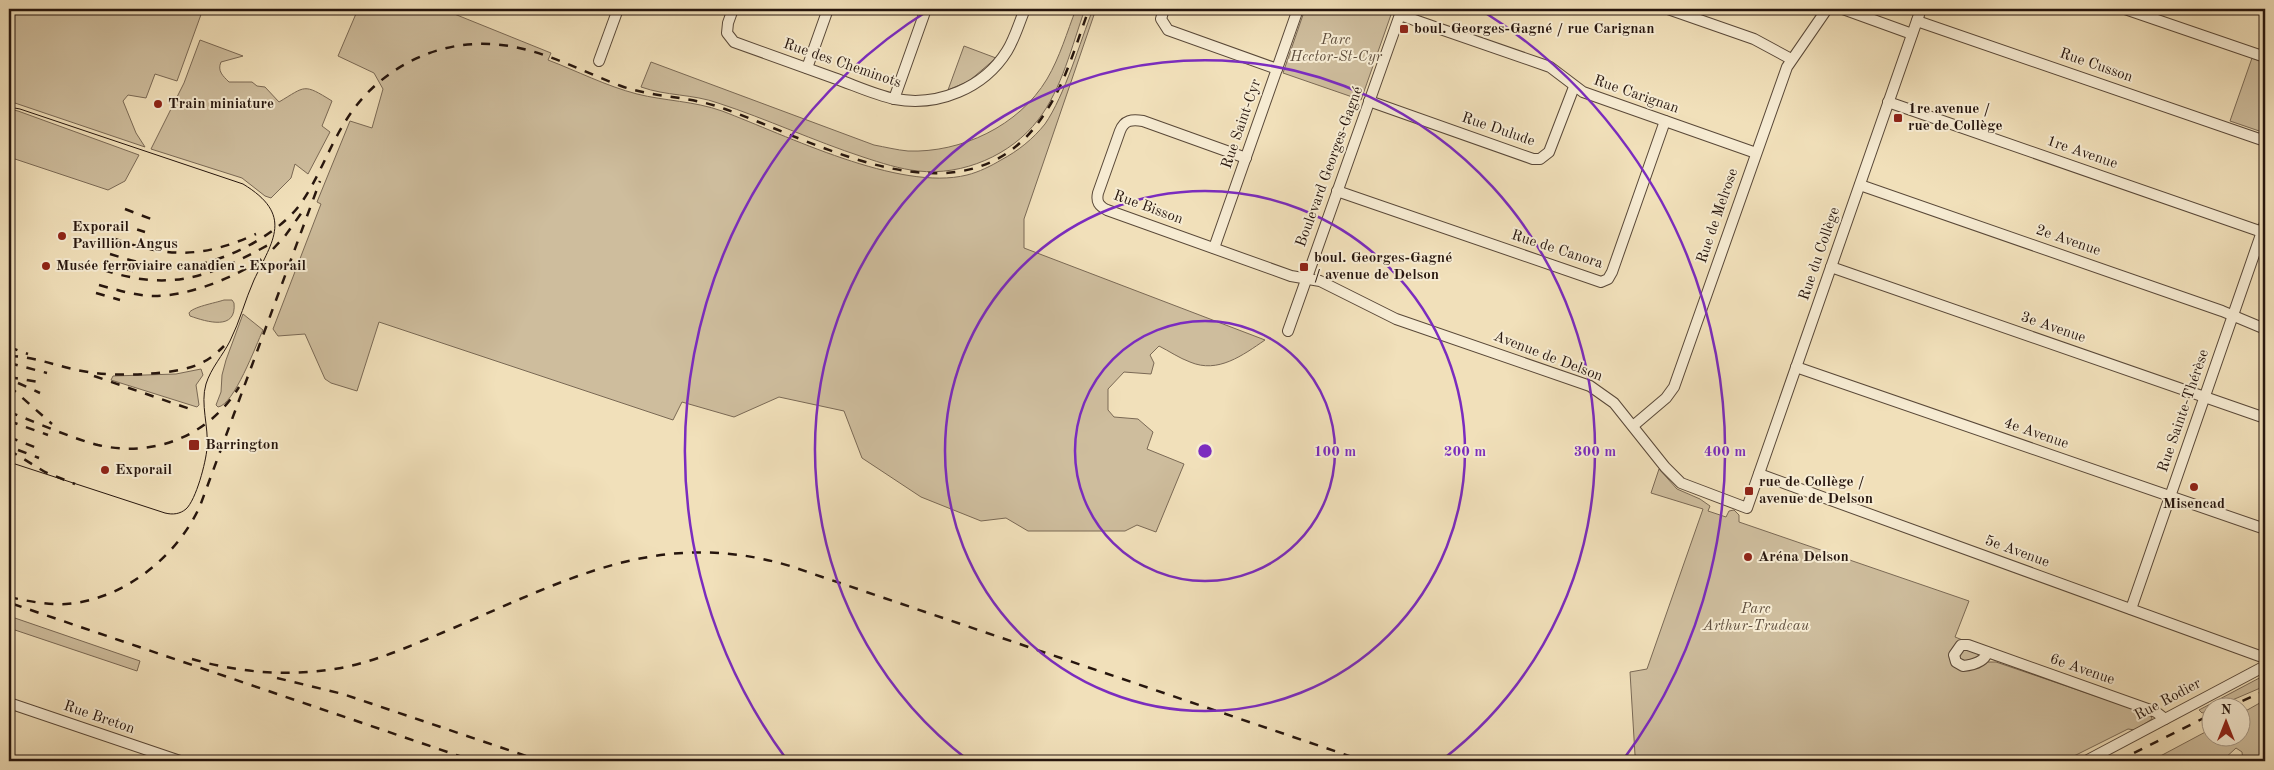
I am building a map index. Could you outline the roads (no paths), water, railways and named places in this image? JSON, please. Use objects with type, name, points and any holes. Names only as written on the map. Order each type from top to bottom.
[{"type":"street","points":[[599,61],[618,9]]},
{"type":"street","name":"Rue des Cheminots","points":[[733,9],[727,28],[731,40],[894,99],[921,101],[942,98],[979,80],[994,67],[1007,51],[1024,9]]},
{"type":"street","points":[[807,68],[828,9]]},
{"type":"street","points":[[894,99],[926,9]]},
{"type":"street","points":[[1164,9],[1161,19],[1168,30],[1277,69]]},
{"type":"street","name":"Rue Saint-Cyr","points":[[1214,248],[1298,9]]},
{"type":"street","points":[[1668,9],[1747,36],[1791,59]]},
{"type":"street","name":"Rue de Melrose","points":[[1633,426],[1666,398],[1674,387],[1791,59],[1826,9]]},
{"type":"street","points":[[1843,9],[1912,34]]},
{"type":"street","name":"Rue du Collège","points":[[1747,508],[1921,9]]},
{"type":"street","points":[[2125,9],[2265,57]]},
{"type":"street","name":"Rue Carignan","points":[[1401,12],[1550,67],[1574,87],[1584,92],[1756,153]]},
{"type":"street","name":"Boulevard Georges-Gagné","points":[[1288,332],[1401,12]]},
{"type":"street","name":"Rue Cusson","points":[[1917,21],[2265,141]]},
{"type":"street","name":"Rue Dulude","points":[[1369,101],[1533,159],[1540,159],[1549,152],[1574,87]]},
{"type":"street","name":"1re Avenue","points":[[1888,102],[2264,230]]},
{"type":"street","name":"Rue Bisson","points":[[1246,158],[1138,120],[1125,123],[1120,131],[1098,193],[1099,204],[1107,210],[1291,276],[1307,279]]},
{"type":"street","name":"Rue de Canora","points":[[1337,190],[1598,282],[1604,281],[1612,272],[1665,121]]},
{"type":"street","name":"2e Avenue","points":[[1860,185],[2233,316],[2265,329]]},
{"type":"street","name":"Rue Sainte-Thérèse","points":[[2132,609],[2264,230]]},
{"type":"street","name":"3e Avenue","points":[[1831,267],[2265,418]]},
{"type":"street","name":"Avenue de Delson","points":[[1307,279],[1320,281],[1396,319],[1590,386],[1608,397],[1681,483],[1747,508]]},
{"type":"street","name":"4e Avenue","points":[[1796,367],[2265,529]]},
{"type":"street","name":"5e Avenue","points":[[1759,474],[2265,658]]},
{"type":"street","name":"6e Avenue","points":[[1987,653],[2156,712],[2165,719]]},
{"type":"street","name":"Rue Rodier","points":[[2086,761],[2265,666]]},
{"type":"street","name":"Rue Breton","points":[[9,703],[180,761]]},
{"type":"tram line","points":[[9,107],[20,109],[243,184],[259,195],[269,206],[274,217],[275,229],[234,333],[206,384],[204,392],[206,454],[197,489],[186,509],[176,514],[165,513],[9,462]]},
{"type":"railway","points":[[110,254],[153,265],[180,267],[212,261],[261,238],[276,228],[299,206],[312,186],[345,122],[357,104],[372,88],[407,63],[427,54],[468,44],[490,44],[524,49],[621,86],[647,93],[712,105],[849,157],[893,169],[936,173],[977,168],[1013,148],[1045,113],[1065,76],[1089,9]]},
{"type":"railway","points":[[9,597],[44,603],[66,604],[87,601],[108,594],[146,573],[163,558],[190,525],[200,506],[320,181]]},
{"type":"railway","points":[[273,249],[305,208]]},
{"type":"railway","points":[[125,209],[151,219]]},
{"type":"railway","points":[[120,224],[145,232]]},
{"type":"railway","points":[[115,239],[152,250],[186,253],[219,248],[256,234]]},
{"type":"railway","points":[[104,270],[128,277],[149,280],[189,278],[227,266],[268,245]]},
{"type":"railway","points":[[99,285],[125,292],[152,296],[180,293],[224,279],[262,259]]},
{"type":"railway","points":[[107,263],[133,271]]},
{"type":"railway","points":[[96,293],[120,300]]},
{"type":"railway","points":[[9,356],[30,358],[99,374],[128,375],[161,373],[189,368],[216,354],[224,346]]},
{"type":"railway","points":[[9,347],[28,354]]},
{"type":"railway","points":[[9,363],[47,373]]},
{"type":"railway","points":[[94,376],[190,409]]},
{"type":"railway","points":[[9,377],[44,383]]},
{"type":"railway","points":[[18,383],[40,393]]},
{"type":"railway","points":[[9,386],[52,424]]},
{"type":"railway","points":[[9,412],[87,442],[119,448],[139,448],[159,445],[178,439],[196,430],[212,419],[227,404],[239,387]]},
{"type":"railway","points":[[9,421],[48,435]]},
{"type":"railway","points":[[9,437],[42,450]]},
{"type":"railway","points":[[9,450],[45,472],[75,484]]},
{"type":"railway","points":[[18,450],[39,458]]},
{"type":"railway","points":[[192,659],[228,668],[266,672],[285,673],[341,668],[393,653],[530,595],[612,565],[653,556],[697,552],[742,555],[790,566],[1364,761]]},
{"type":"railway","points":[[13,604],[474,761]]},
{"type":"railway","points":[[277,678],[343,694],[541,761]]},
{"type":"railway","points":[[2249,698],[2265,691]]},
{"type":"railway","points":[[2118,761],[2202,719]]},
{"type":"place","name":"boul. Georges-Gagné / rue Carignan","points":[[1404,29]]},
{"type":"place","name":"Train miniature","points":[[158,104]]},
{"type":"place","name":"1re avenue / rue de Collège","points":[[1898,118]]},
{"type":"place","name":"Exporail Pavillion Angus","points":[[62,236]]},
{"type":"place","name":"Musée ferroviaire canadien - Exporail","points":[[46,266]]},
{"type":"place","name":"boul. Georges-Gagné / avenue de Delson","points":[[1304,267]]},
{"type":"place","name":"Barrington","points":[[194,445]]},
{"type":"place","name":"Exporail","points":[[105,470]]},
{"type":"place","name":"Misencad","points":[[2194,487]]},
{"type":"place","name":"rue de Collège / avenue de Delson","points":[[1749,491]]},
{"type":"place","name":"Aréna Delson","points":[[1748,557]]},
{"type":"park label","name":"Parc Hector-St-Cyr","points":[[1336,48]]},
{"type":"park label","name":"Parc Arthur-Trudeau","points":[[1756,618]]}]
